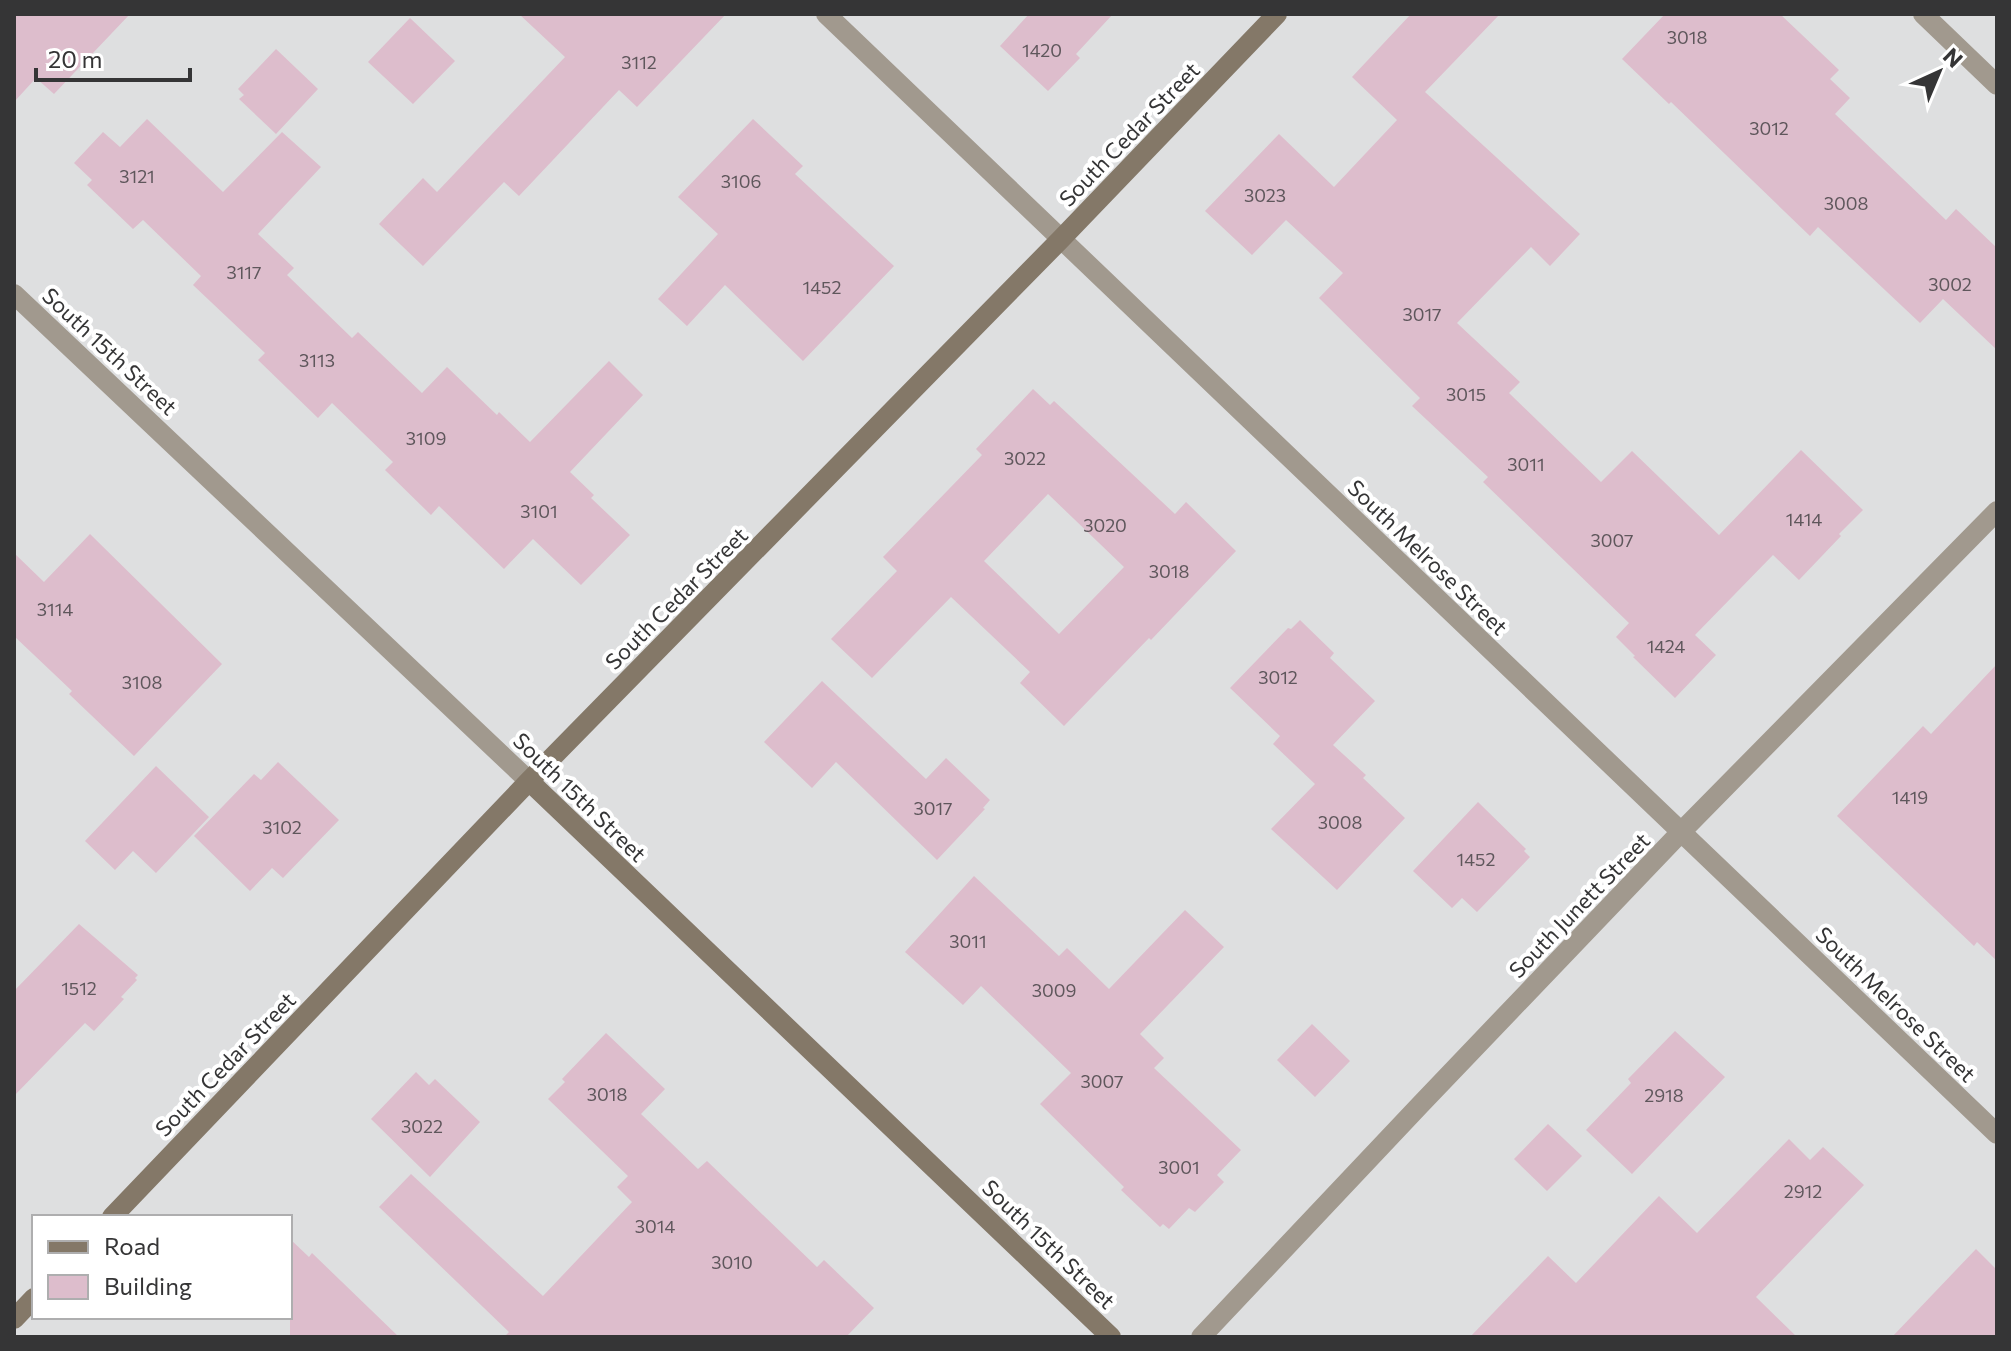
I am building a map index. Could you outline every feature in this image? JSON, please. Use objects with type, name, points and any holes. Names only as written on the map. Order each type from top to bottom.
[{"type":"main road","name":"South Cedar Street","points":[[114,1215],[529,781],[1061,239],[1277,14]]},
{"type":"main road","name":"South 15th Street","points":[[529,781],[1111,1337]]},
{"type":"main road","points":[[14,1319],[32,1300]]},
{"type":"street","name":"South Melrose Street","points":[[826,14],[1997,1134]]},
{"type":"street","points":[[1923,14],[1997,85]]},
{"type":"street","name":"South 15th Street","points":[[14,294],[529,781]]},
{"type":"street","name":"South Junett Street","points":[[1201,1337],[1681,832],[1997,511]]},
{"type":"building","points":[[14,14],[130,14],[54,94],[36,78],[14,102]]},
{"type":"building","points":[[519,14],[726,14],[637,107],[619,90],[519,196],[504,182],[423,266],[379,224],[423,178],[437,192],[565,57]]},
{"type":"building","points":[[1029,14],[1113,14],[1076,54],[1080,58],[1048,91],[1000,46]]},
{"type":"building","points":[[1411,14],[1500,14],[1425,92],[1580,234],[1550,266],[1531,247],[1457,323],[1520,382],[1509,393],[1601,482],[1632,451],[1719,535],[1801,450],[1863,510],[1799,580],[1773,555],[1695,635],[1716,655],[1675,698],[1616,637],[1629,623],[1483,482],[1488,477],[1412,406],[1420,398],[1319,298],[1343,273],[1286,220],[1252,255],[1205,211],[1279,134],[1334,187],[1397,120],[1352,77]]},
{"type":"building","points":[[1665,14],[1780,14],[1839,70],[1830,79],[1850,98],[1835,114],[1946,220],[1956,209],[1997,248],[1997,350],[1943,299],[1920,323],[1818,227],[1810,236],[1622,59]]},
{"type":"building","points":[[410,18],[455,61],[413,104],[368,62]]},
{"type":"building","points":[[276,49],[318,89],[276,134],[239,99],[244,95],[238,89]]},
{"type":"building","points":[[147,119],[223,192],[282,132],[321,167],[258,234],[294,268],[287,275],[352,338],[358,332],[422,393],[447,367],[530,442],[609,361],[643,395],[570,472],[594,495],[591,498],[630,535],[581,585],[533,539],[504,569],[439,506],[431,515],[385,470],[393,462],[332,403],[318,418],[258,360],[265,353],[193,285],[201,276],[143,220],[133,229],[87,185],[92,180],[74,163],[103,132],[120,147]]},
{"type":"building","points":[[753,119],[803,166],[795,174],[894,266],[803,361],[725,285],[687,326],[658,299],[718,234],[678,197]]},
{"type":"building","points":[[1033,389],[1050,405],[1054,401],[1175,514],[1186,502],[1236,551],[1064,726],[1020,683],[1030,672],[951,597],[872,678],[831,639],[897,571],[883,557],[982,455],[976,449]],"holes":[[[1048,494],[1124,567],[1059,634],[984,561]]]},
{"type":"building","points":[[90,534],[222,664],[134,756],[14,636],[14,553],[44,582]]},
{"type":"building","points":[[1300,620],[1334,653],[1330,658],[1375,701],[1333,745],[1366,775],[1363,778],[1405,818],[1337,890],[1271,829],[1315,784],[1273,744],[1280,736],[1230,688],[1288,628],[1291,629]]},
{"type":"building","points":[[1997,664],[1997,961],[1977,942],[1974,946],[1837,816],[1923,726],[1931,734]]},
{"type":"building","points":[[822,681],[926,779],[946,758],[990,800],[937,860],[836,762],[812,788],[764,742]]},
{"type":"building","points":[[278,762],[339,820],[283,878],[272,868],[250,891],[194,836],[254,774],[261,780]]},
{"type":"building","points":[[156,766],[209,817],[156,873],[133,851],[115,870],[85,841]]},
{"type":"building","points":[[1478,802],[1526,849],[1524,851],[1530,857],[1477,912],[1462,898],[1452,908],[1413,871]]},
{"type":"building","points":[[974,876],[1059,956],[1067,948],[1109,989],[1185,910],[1224,947],[1140,1034],[1164,1058],[1154,1068],[1241,1150],[1217,1175],[1224,1182],[1195,1212],[1189,1208],[1169,1229],[1163,1224],[1160,1227],[1121,1190],[1124,1187],[1040,1104],[1071,1073],[981,986],[963,1005],[905,952]]},
{"type":"building","points":[[79,924],[138,975],[137,980],[94,1031],[85,1023],[14,1096],[14,991]]},
{"type":"building","points":[[1312,1024],[1350,1061],[1315,1097],[1277,1060]]},
{"type":"building","points":[[1675,1031],[1725,1077],[1632,1174],[1586,1130],[1631,1083],[1628,1079]]},
{"type":"building","points":[[606,1033],[665,1089],[641,1114],[698,1169],[707,1161],[817,1267],[824,1260],[874,1308],[846,1337],[504,1337],[509,1332],[379,1207],[411,1174],[543,1296],[632,1202],[617,1187],[628,1176],[548,1099],[565,1082],[562,1079]]},
{"type":"building","points":[[416,1072],[429,1085],[435,1079],[480,1122],[430,1177],[371,1119]]},
{"type":"building","points":[[1548,1124],[1582,1156],[1547,1191],[1514,1159]]},
{"type":"building","points":[[1789,1139],[1810,1160],[1823,1147],[1864,1185],[1756,1297],[1797,1337],[1470,1337],[1548,1256],[1576,1283],[1659,1196],[1697,1233]]},
{"type":"building","points":[[292,1241],[309,1257],[312,1253],[399,1337],[290,1337]]},
{"type":"building","points":[[1976,1249],[1997,1270],[1997,1337],[1892,1337]]}]
